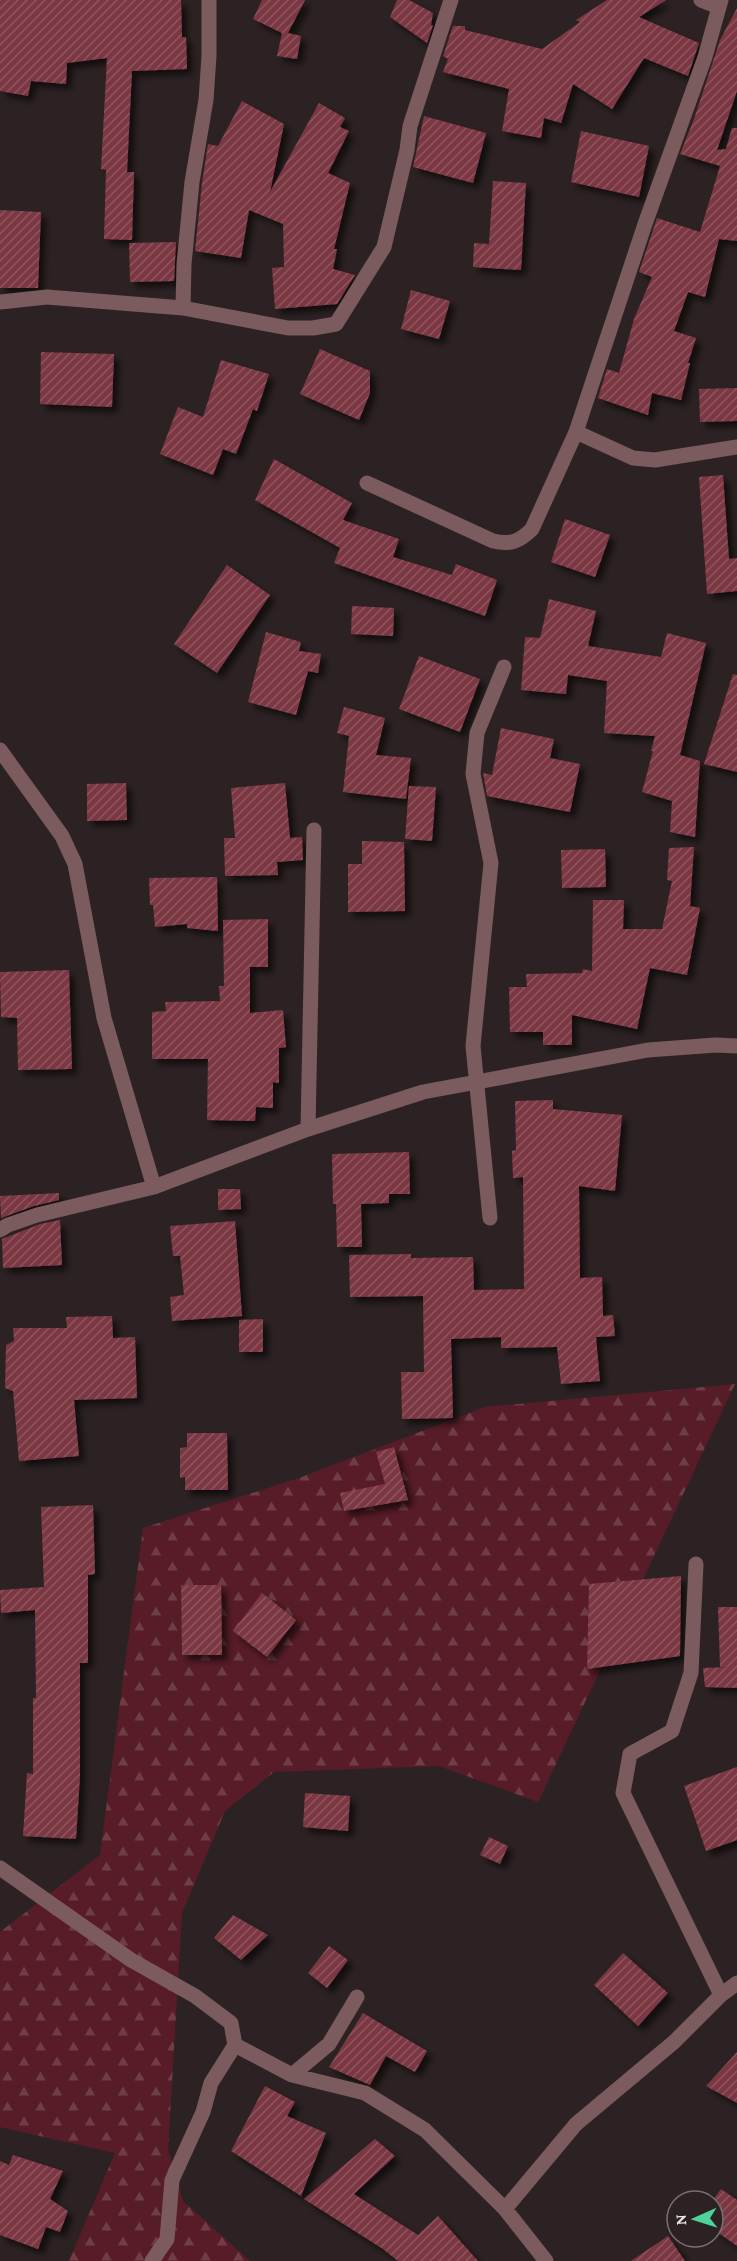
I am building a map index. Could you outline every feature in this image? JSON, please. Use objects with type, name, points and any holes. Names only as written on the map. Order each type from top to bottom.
[{"type":"street","points":[[183,308],[184,264],[192,182],[206,100],[209,0]]},
{"type":"street","points":[[0,302],[47,297],[183,308],[288,328],[313,328],[336,324],[384,247],[411,126],[451,0]]},
{"type":"street","points":[[367,483],[493,541],[507,544],[521,540],[532,529],[576,432],[645,224],[705,57],[720,3],[700,0]]},
{"type":"street","points":[[576,432],[633,458],[656,459],[737,447]]},
{"type":"street","points":[[490,1218],[473,1046],[490,863],[473,774],[477,733],[504,667]]},
{"type":"street","points":[[0,750],[62,836],[75,864],[104,1018],[154,1187]]},
{"type":"street","points":[[308,1129],[314,830]]},
{"type":"street","points":[[0,1230],[37,1215],[154,1187],[308,1129],[423,1092],[648,1050],[716,1045],[737,1046]]},
{"type":"street","points":[[696,1564],[691,1673],[672,1731],[630,1754],[623,1793],[721,1995]]},
{"type":"street","points":[[0,1868],[130,1960],[195,1996],[231,2023],[235,2045],[211,2083],[203,2112],[172,2180],[167,2239],[152,2261]]},
{"type":"street","points":[[505,2209],[576,2124],[674,2042],[721,1995],[737,1983]]},
{"type":"street","points":[[292,2075],[329,2044],[346,2011],[357,1997]]},
{"type":"street","points":[[235,2045],[292,2075],[365,2093],[425,2130],[505,2209],[546,2261]]},
{"type":"green space","points":[[735,1384],[538,1802],[439,1766],[274,1772],[225,1811],[182,1913],[168,2149],[183,2201],[250,2261],[69,2261],[115,2153],[0,2127],[0,1932],[100,1855],[143,1528],[299,1478],[485,1407]]},
{"type":"building","points":[[0,0],[181,0],[182,37],[186,37],[187,69],[132,71],[127,172],[134,172],[132,240],[104,239],[106,170],[101,169],[107,58],[67,63],[66,84],[31,81],[28,96],[0,91]]},
{"type":"building","points":[[262,0],[305,0],[288,33],[301,36],[297,59],[277,56],[282,33],[253,19]]},
{"type":"building","points":[[397,0],[409,0],[433,13],[431,25],[433,25],[427,43],[390,17]]},
{"type":"building","points":[[607,0],[666,0],[639,17],[699,43],[688,76],[644,58],[612,109],[573,84],[561,123],[544,118],[541,138],[502,131],[509,89],[443,72],[448,59],[443,56],[453,26],[465,26],[465,30],[542,49],[580,22],[576,20]]},
{"type":"building","points":[[737,8],[737,91],[717,150],[726,149],[732,128],[737,128],[737,241],[719,239],[705,297],[688,292],[674,331],[696,338],[688,363],[690,363],[681,400],[652,393],[648,415],[598,398],[607,369],[619,373],[634,319],[652,277],[639,272],[657,218],[700,232],[720,166],[680,154],[720,40]]},
{"type":"building","points":[[242,101],[284,124],[270,192],[319,103],[345,118],[340,127],[349,131],[328,173],[350,183],[334,249],[337,249],[333,269],[355,275],[337,304],[275,309],[272,268],[284,267],[283,224],[249,210],[241,258],[195,251],[208,144],[218,146]]},
{"type":"building","points":[[424,116],[486,133],[473,183],[413,167]]},
{"type":"building","points":[[581,131],[649,146],[639,197],[571,182]]},
{"type":"building","points":[[493,181],[526,183],[521,270],[473,267],[474,243],[489,244]]},
{"type":"building","points":[[0,210],[41,212],[38,288],[0,288]]},
{"type":"building","points":[[176,242],[174,281],[130,282],[129,243]]},
{"type":"building","points":[[411,290],[450,301],[439,339],[401,329]]},
{"type":"building","points":[[320,349],[370,371],[370,393],[359,420],[300,394]]},
{"type":"building","points":[[41,352],[114,354],[112,407],[40,404]]},
{"type":"building","points":[[221,360],[269,374],[257,411],[253,409],[236,454],[223,449],[213,475],[160,454],[178,407],[203,417]]},
{"type":"building","points":[[737,388],[737,421],[700,422],[699,389]]},
{"type":"building","points":[[274,459],[352,503],[343,520],[399,539],[393,557],[452,575],[456,564],[497,580],[485,616],[334,563],[340,548],[255,500]]},
{"type":"building","points":[[723,475],[729,559],[737,558],[737,591],[707,594],[699,477]]},
{"type":"building","points":[[565,519],[610,535],[595,577],[551,562]]},
{"type":"building","points":[[227,565],[270,595],[217,673],[174,644]]},
{"type":"building","points":[[549,599],[596,611],[588,646],[661,657],[667,633],[706,643],[680,755],[700,761],[695,837],[670,832],[672,801],[642,792],[655,736],[604,733],[607,681],[568,675],[566,694],[521,690],[525,637],[540,638]]},
{"type":"building","points":[[352,606],[394,608],[393,636],[351,634]]},
{"type":"building","points":[[266,632],[301,642],[299,651],[321,654],[318,673],[308,671],[296,715],[248,702]]},
{"type":"building","points":[[419,656],[480,679],[460,732],[399,709]]},
{"type":"building","points":[[733,674],[737,675],[737,772],[704,764]]},
{"type":"building","points":[[344,707],[385,718],[376,755],[411,758],[406,799],[343,792],[349,736],[337,733]]},
{"type":"building","points":[[501,728],[554,739],[550,758],[580,764],[570,812],[487,796],[483,773],[492,775]]},
{"type":"building","points":[[126,783],[127,820],[87,821],[87,784]]},
{"type":"building","points":[[285,783],[290,838],[302,837],[303,860],[277,862],[278,875],[225,876],[224,838],[235,838],[231,788]]},
{"type":"building","points":[[409,786],[436,787],[432,841],[405,839]]},
{"type":"building","points":[[362,841],[404,842],[405,911],[348,912],[348,864],[362,864]]},
{"type":"building","points":[[694,847],[690,906],[700,908],[687,975],[650,968],[637,1029],[572,1015],[572,1045],[543,1045],[543,1032],[510,1032],[509,987],[527,987],[526,974],[582,973],[583,969],[592,971],[593,900],[624,900],[623,929],[662,929],[672,881],[667,880],[669,848]]},
{"type":"building","points":[[605,849],[606,887],[562,888],[561,850]]},
{"type":"building","points":[[217,877],[218,931],[187,928],[187,924],[155,927],[153,905],[150,905],[149,878]]},
{"type":"building","points":[[268,919],[268,967],[250,967],[250,1013],[283,1010],[286,1047],[279,1048],[279,1083],[273,1082],[273,1108],[256,1107],[255,1121],[207,1120],[208,1059],[152,1059],[152,1012],[166,1011],[165,1002],[220,1001],[219,986],[224,986],[223,920]]},
{"type":"building","points":[[69,970],[72,1069],[18,1070],[17,1018],[1,1017],[0,972]]},
{"type":"building","points":[[553,1100],[553,1109],[622,1115],[615,1191],[579,1186],[580,1278],[602,1277],[603,1316],[613,1315],[615,1336],[596,1337],[600,1381],[561,1384],[557,1347],[501,1348],[501,1337],[451,1339],[453,1418],[402,1419],[401,1372],[424,1372],[423,1296],[350,1297],[349,1255],[411,1254],[411,1258],[473,1257],[474,1290],[524,1289],[523,1177],[513,1178],[512,1151],[516,1150],[515,1101]]},
{"type":"building","points":[[409,1152],[410,1194],[389,1194],[389,1203],[361,1204],[362,1247],[337,1247],[332,1154]]},
{"type":"building","points":[[218,1189],[240,1189],[241,1209],[218,1210]]},
{"type":"building","points":[[59,1193],[59,1200],[1,1218],[0,1196]]},
{"type":"building","points":[[60,1220],[62,1265],[3,1268],[2,1239],[40,1224]]},
{"type":"building","points":[[235,1221],[242,1316],[172,1321],[170,1297],[184,1295],[180,1256],[173,1256],[170,1226]]},
{"type":"building","points":[[112,1316],[113,1338],[135,1337],[137,1398],[74,1400],[79,1456],[19,1461],[13,1391],[5,1388],[6,1345],[14,1341],[13,1328],[67,1328],[66,1317]]},
{"type":"building","points":[[263,1319],[263,1352],[239,1352],[239,1320]]},
{"type":"building","points":[[187,1433],[227,1433],[228,1490],[185,1490],[185,1477],[180,1478],[180,1448],[187,1447]]},
{"type":"building","points":[[394,1447],[408,1500],[344,1511],[340,1493],[385,1484],[376,1452]]},
{"type":"building","points":[[93,1505],[95,1574],[88,1575],[88,1663],[80,1663],[80,1776],[76,1839],[23,1836],[27,1773],[33,1774],[33,1698],[36,1698],[35,1610],[1,1613],[0,1590],[44,1587],[41,1507]]},
{"type":"building","points":[[681,1576],[680,1656],[587,1669],[589,1584]]},
{"type":"building","points":[[181,1585],[221,1585],[222,1655],[182,1655]]},
{"type":"building","points":[[262,1593],[296,1620],[267,1657],[233,1631]]},
{"type":"building","points":[[718,1607],[737,1607],[737,1688],[705,1687],[703,1668],[731,1667],[720,1667]]},
{"type":"building","points":[[737,1767],[737,1840],[706,1851],[684,1786]]},
{"type":"building","points":[[305,1793],[350,1796],[348,1831],[303,1827]]},
{"type":"building","points":[[489,1837],[508,1846],[500,1864],[480,1855]]},
{"type":"building","points":[[233,1915],[268,1935],[241,1960],[214,1938]]},
{"type":"building","points":[[329,1946],[348,1960],[327,1988],[308,1973]]},
{"type":"building","points":[[623,1953],[668,1993],[638,2026],[594,1985]]},
{"type":"building","points":[[363,2013],[427,2051],[415,2072],[386,2056],[370,2085],[329,2067]]},
{"type":"building","points":[[737,2052],[737,2103],[706,2086]]},
{"type":"building","points":[[265,2086],[295,2102],[287,2116],[326,2133],[301,2196],[231,2151]]},
{"type":"building","points":[[375,2139],[395,2156],[354,2194],[418,2235],[438,2216],[478,2261],[398,2261],[304,2199]]},
{"type":"building","points":[[13,2155],[63,2171],[50,2199],[68,2211],[60,2232],[46,2227],[38,2249],[0,2235],[0,2161],[9,2165]]},
{"type":"building","points":[[725,2192],[737,2200],[737,2246],[725,2238]]},
{"type":"building","points":[[665,2238],[665,2249],[677,2249],[685,2261],[631,2261]]}]
